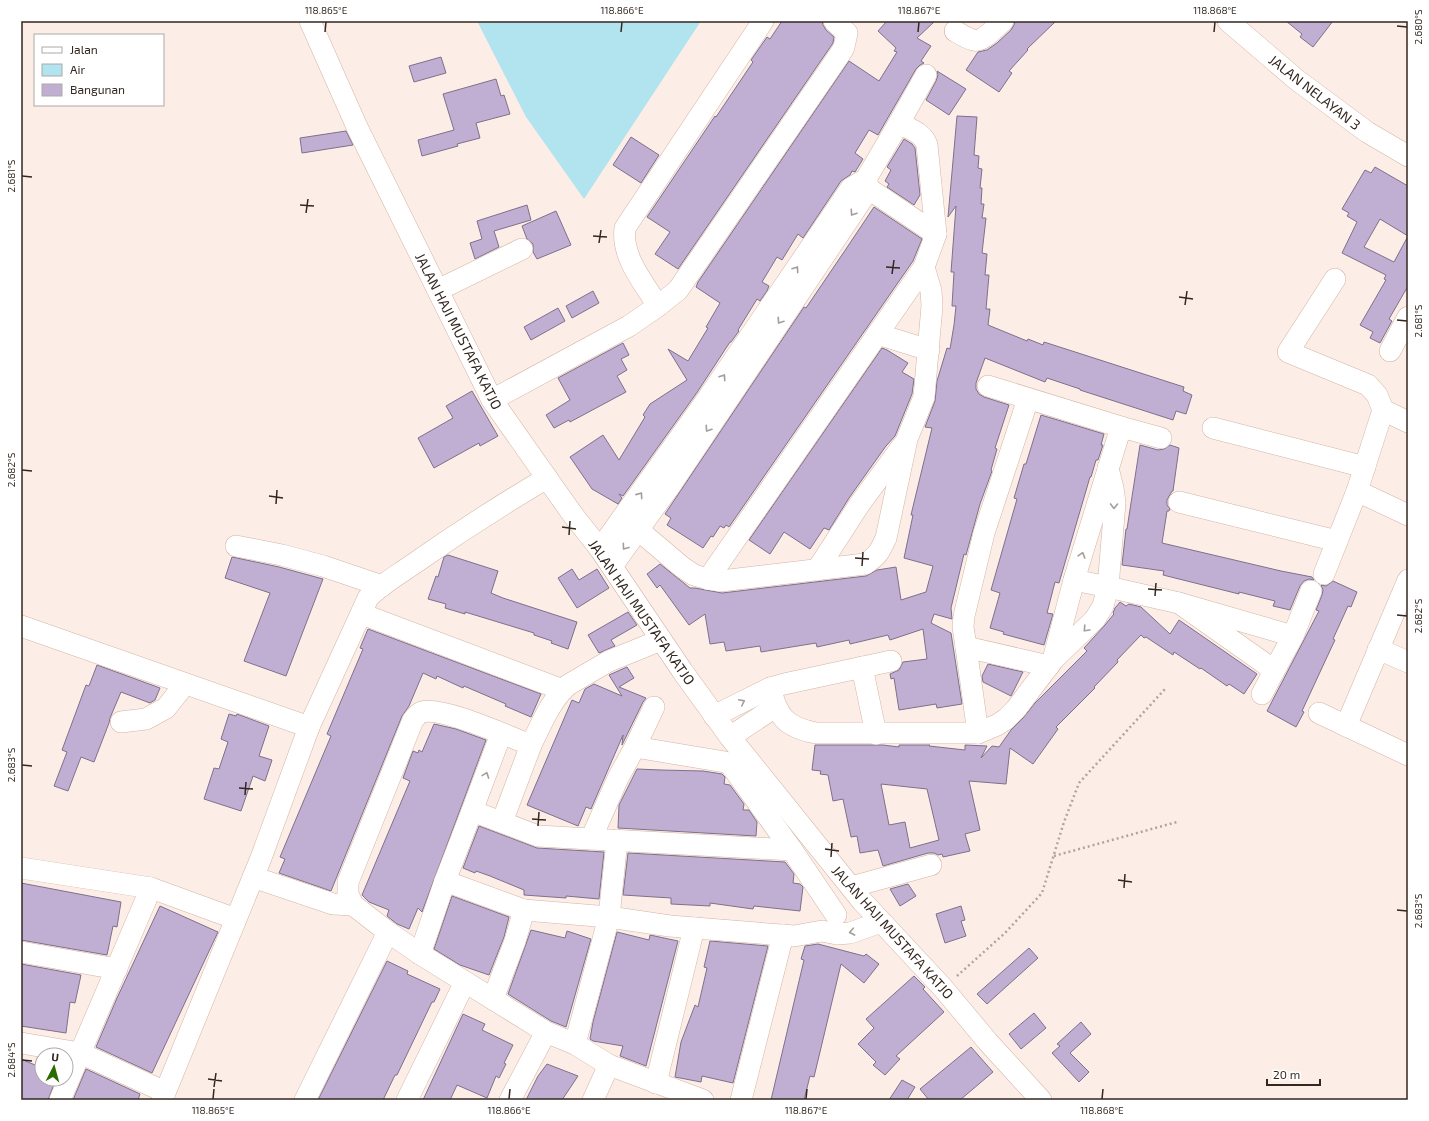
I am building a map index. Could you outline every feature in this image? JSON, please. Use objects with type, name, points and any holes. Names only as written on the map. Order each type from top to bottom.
[{"type":"street","name":"JALAN HAJI MUSTAFA KATJO","points":[[310,21],[357,127],[492,400],[573,515],[606,557],[661,640],[730,738],[880,922],[943,988],[988,1042],[1041,1100]]},
{"type":"street","points":[[658,306],[626,250],[624,242],[625,228],[763,21]]},
{"type":"street","points":[[492,400],[629,326],[678,290],[842,51],[847,33],[834,21]]},
{"type":"street","points":[[955,31],[972,39],[978,40],[984,37],[1003,21]]},
{"type":"street","name":"JALAN NELAYAN 3","points":[[1228,21],[1297,80],[1367,132],[1408,156]]},
{"type":"street","points":[[606,557],[631,524],[672,483],[862,185],[926,75]]},
{"type":"street","points":[[708,579],[924,267],[936,234],[927,145],[925,139],[919,134],[899,123]]},
{"type":"street","points":[[862,185],[936,234]]},
{"type":"street","points":[[438,290],[522,249]]},
{"type":"street","points":[[631,524],[682,568],[694,575],[721,581],[865,564],[874,558],[880,551],[886,538],[907,439],[924,397],[932,306],[931,291],[924,267]]},
{"type":"street","points":[[1324,574],[1357,491],[1383,410],[1377,394],[1368,385],[1288,352],[1335,279]]},
{"type":"street","points":[[1390,351],[1408,317]]},
{"type":"street","points":[[877,334],[929,350]]},
{"type":"street","points":[[988,386],[1161,438]]},
{"type":"street","points":[[978,733],[963,627],[964,616],[984,533],[1028,399]]},
{"type":"street","points":[[1383,410],[1408,422]]},
{"type":"street","points":[[1051,663],[1074,580],[1121,427]]},
{"type":"street","points":[[1213,428],[1365,467]]},
{"type":"street","points":[[817,570],[859,505],[907,439]]},
{"type":"street","points":[[772,698],[781,717],[792,726],[816,733],[978,733],[998,725],[1016,709],[1051,663],[1095,619],[1103,606],[1108,587],[1115,503],[1108,468]]},
{"type":"street","points":[[21,1043],[80,1053],[164,1096],[253,877],[309,727],[368,598],[382,586],[451,537],[547,478]]},
{"type":"street","points":[[1357,491],[1408,515]]},
{"type":"street","points":[[1179,502],[1337,541]]},
{"type":"street","points":[[236,546],[323,566],[382,586]]},
{"type":"street","points":[[1074,580],[1179,603],[1293,636]]},
{"type":"street","points":[[1346,726],[1408,580]]},
{"type":"street","points":[[1262,694],[1293,636],[1311,591]]},
{"type":"street","points":[[1179,603],[1274,671]]},
{"type":"street","points":[[362,614],[563,690]]},
{"type":"street","points":[[22,631],[185,684],[309,727]]},
{"type":"street","points":[[502,822],[531,745],[551,706],[563,690],[609,661],[661,640]]},
{"type":"street","points":[[966,647],[1051,663]]},
{"type":"street","points":[[1378,649],[1408,662]]},
{"type":"street","points":[[730,738],[772,698],[784,684],[891,661]]},
{"type":"street","points":[[862,667],[876,734]]},
{"type":"street","points":[[121,722],[146,719],[166,708],[185,684]]},
{"type":"street","points":[[714,716],[772,698]]},
{"type":"street","points":[[591,839],[618,778],[654,707]]},
{"type":"street","points":[[531,745],[441,712],[422,712],[417,715],[413,720],[348,882],[348,894],[353,905],[420,954],[546,1032],[575,1044],[609,1065],[703,1100]]},
{"type":"street","points":[[1319,713],[1408,755]]},
{"type":"street","points":[[420,954],[445,881],[501,734]]},
{"type":"street","points":[[635,747],[728,763],[732,766],[836,915]]},
{"type":"street","points":[[472,811],[538,836],[792,850]]},
{"type":"street","points":[[575,1044],[609,917],[616,840]]},
{"type":"street","points":[[822,931],[857,894],[932,865]]},
{"type":"street","points":[[21,868],[151,888],[236,920]]},
{"type":"street","points":[[253,877],[333,904],[353,905]]},
{"type":"street","points":[[445,881],[524,910],[609,917],[670,926],[789,935],[822,931],[838,934],[850,933],[862,930],[880,922]]},
{"type":"street","points":[[60,1100],[151,888]]},
{"type":"street","points":[[493,999],[515,942],[524,910]]},
{"type":"street","points":[[656,1083],[694,928]]},
{"type":"street","points":[[305,1100],[388,932]]},
{"type":"street","points":[[741,1100],[789,935]]},
{"type":"street","points":[[752,1100],[789,935]]},
{"type":"street","points":[[21,952],[116,968]]},
{"type":"street","points":[[407,1100],[465,982]]},
{"type":"street","points":[[510,1100],[546,1032]]},
{"type":"street","points":[[593,1100],[609,1065]]},
{"type":"path","points":[[943,988],[1005,933],[1042,893],[1064,822],[1079,783],[1165,690]]},
{"type":"path","points":[[1054,856],[1177,822]]},
{"type":"water","points":[[477,21],[701,21],[584,199],[526,117]]},
{"type":"building","points":[[782,21],[822,21],[826,30],[834,37],[833,43],[678,269],[655,254],[670,232],[647,217],[753,62],[751,60],[767,37],[770,39]]},
{"type":"building","points":[[887,21],[935,21],[917,38],[931,46],[921,61],[924,63],[916,69],[878,135],[869,130],[855,153],[863,159],[855,172],[852,171],[850,175],[841,181],[803,238],[798,234],[782,260],[777,257],[762,282],[769,286],[767,291],[760,301],[757,299],[738,330],[739,331],[623,496],[619,494],[622,498],[618,504],[592,489],[570,457],[603,435],[619,460],[645,417],[643,415],[650,404],[687,380],[668,349],[688,361],[708,328],[706,327],[720,303],[696,287],[698,282],[849,61],[879,81],[897,52],[894,51],[896,48],[878,31]]},
{"type":"building","points":[[1015,21],[1056,21],[1027,49],[1028,50],[1009,71],[1012,73],[999,92],[966,70],[978,52],[987,50],[997,43],[1011,30]]},
{"type":"building","points":[[1286,21],[1333,21],[1313,47],[1300,37],[1302,34]]},
{"type":"building","points":[[441,57],[446,73],[414,82],[409,66]]},
{"type":"building","points":[[937,71],[966,89],[949,115],[926,100],[936,81],[938,75]]},
{"type":"building","points":[[496,79],[501,96],[504,95],[510,114],[476,123],[480,138],[422,156],[418,140],[454,130],[443,94]]},
{"type":"building","points":[[957,116],[977,117],[974,155],[979,156],[978,168],[982,169],[980,188],[982,188],[981,204],[984,204],[982,218],[986,218],[982,253],[987,254],[985,275],[989,275],[986,309],[990,309],[988,325],[1027,341],[1028,339],[1043,345],[1044,342],[1184,387],[1183,391],[1192,395],[1186,414],[1176,411],[1173,420],[1047,378],[1045,382],[985,358],[976,383],[976,389],[979,394],[984,397],[1009,405],[995,448],[997,449],[992,471],[980,504],[966,555],[964,554],[951,608],[952,619],[934,614],[931,623],[951,633],[962,704],[937,708],[936,704],[899,710],[894,678],[891,679],[890,674],[899,670],[903,662],[927,659],[923,629],[890,640],[888,635],[850,644],[849,640],[817,647],[816,643],[761,652],[760,646],[726,651],[724,642],[710,644],[705,614],[689,625],[660,585],[657,588],[647,574],[660,564],[690,588],[722,593],[866,576],[877,570],[896,567],[901,600],[926,592],[933,566],[904,558],[913,515],[911,515],[932,428],[925,427],[935,401],[937,381],[947,348],[950,349],[954,325],[956,306],[952,306],[954,272],[951,272],[956,206],[948,217]]},
{"type":"building","points":[[346,131],[353,145],[302,153],[300,138]]},
{"type":"building","points":[[631,137],[659,155],[641,183],[613,165]]},
{"type":"building","points":[[904,139],[915,148],[920,195],[914,205],[887,187],[889,184],[885,181],[891,170],[887,167]]},
{"type":"building","points":[[1375,167],[1408,186],[1408,236],[1408,286],[1389,319],[1392,321],[1380,343],[1370,338],[1373,332],[1360,325],[1386,280],[1384,279],[1386,275],[1342,253],[1357,222],[1347,216],[1349,213],[1342,209],[1365,170],[1371,173]],"holes":[[[1380,219],[1408,236],[1394,262],[1364,247]]]},
{"type":"building","points":[[527,205],[531,220],[494,231],[499,247],[475,259],[470,243],[482,239],[477,221]]},
{"type":"building","points":[[874,207],[922,239],[913,261],[729,527],[726,525],[724,528],[720,526],[703,548],[667,525],[671,518],[665,514],[804,307],[806,308]]},
{"type":"building","points":[[556,211],[571,245],[537,259],[533,252],[533,244],[527,239],[522,226]]},
{"type":"building","points":[[593,291],[599,303],[572,318],[566,306]]},
{"type":"building","points":[[558,308],[565,321],[531,340],[524,327]]},
{"type":"building","points":[[623,343],[629,355],[621,359],[627,370],[617,376],[626,392],[570,422],[569,420],[554,428],[546,415],[570,400],[558,378]]},
{"type":"building","points":[[882,348],[908,363],[902,372],[914,379],[912,394],[895,436],[886,446],[849,498],[829,530],[824,528],[810,549],[784,532],[770,554],[749,540]]},
{"type":"building","points":[[472,391],[498,436],[480,446],[479,443],[434,468],[418,438],[453,418],[446,406]]},
{"type":"building","points":[[1041,415],[1104,434],[1101,445],[1103,445],[1090,477],[1059,583],[1055,582],[1047,613],[1053,614],[1044,645],[1003,634],[1004,632],[990,628],[1000,593],[991,590],[1017,499],[1014,498]]},
{"type":"building","points":[[1140,445],[1158,450],[1164,449],[1170,445],[1179,448],[1173,491],[1167,500],[1167,505],[1170,509],[1167,511],[1162,543],[1312,577],[1314,580],[1309,579],[1304,581],[1300,586],[1290,610],[1273,606],[1275,601],[1239,592],[1239,594],[1163,575],[1164,571],[1122,565],[1126,529]]},
{"type":"building","points":[[448,555],[498,571],[491,593],[577,622],[568,649],[551,643],[552,641],[534,635],[534,633],[465,612],[465,614],[445,608],[446,604],[428,599],[436,576],[438,577],[444,557]]},
{"type":"building","points":[[232,557],[279,567],[323,579],[286,676],[244,661],[270,593],[225,578]]},
{"type":"building","points":[[572,569],[579,580],[597,569],[609,588],[577,608],[558,578]]},
{"type":"building","points":[[1333,581],[1357,592],[1351,607],[1348,606],[1333,639],[1335,640],[1296,727],[1267,711],[1319,611],[1316,610],[1323,590],[1321,585],[1326,586]]},
{"type":"building","points":[[1120,602],[1126,606],[1129,604],[1141,607],[1170,634],[1179,620],[1257,674],[1244,694],[1229,684],[1227,686],[1174,652],[1173,655],[1141,635],[1117,660],[1118,662],[1094,687],[1095,688],[1056,727],[1058,729],[1033,764],[1010,748],[1006,784],[969,781],[980,830],[965,834],[970,851],[943,857],[942,854],[938,855],[928,853],[883,866],[878,850],[860,853],[857,836],[851,837],[843,799],[833,801],[828,775],[820,774],[821,771],[812,770],[815,745],[883,745],[899,747],[899,745],[930,745],[929,746],[965,750],[965,745],[987,746],[981,758],[992,746],[999,747],[1011,730],[1035,703],[1087,651],[1084,648],[1114,614],[1115,608]],"holes":[[[881,784],[927,789],[939,840],[910,848],[905,822],[889,825]]]},
{"type":"building","points":[[628,612],[637,625],[611,640],[615,646],[599,653],[588,635]]},
{"type":"building","points":[[368,629],[541,694],[531,717],[505,706],[506,704],[464,686],[463,688],[437,676],[436,679],[423,673],[409,706],[402,716],[331,891],[279,873],[285,859],[280,857],[331,736],[327,734],[363,649],[360,648]]},
{"type":"building","points":[[988,664],[1023,672],[1011,696],[983,682],[982,676]]},
{"type":"building","points":[[97,665],[160,688],[155,700],[150,703],[121,692],[94,762],[81,757],[68,791],[54,786],[67,752],[62,750],[86,685],[89,686]]},
{"type":"building","points":[[627,667],[634,678],[619,687],[646,698],[622,745],[623,735],[591,809],[586,807],[578,826],[527,805],[572,700],[579,703],[585,689],[594,684],[622,696],[609,675]]},
{"type":"building","points":[[229,714],[236,716],[237,714],[269,726],[259,756],[272,760],[265,781],[253,776],[241,811],[204,799],[214,768],[219,769],[228,742],[221,739]]},
{"type":"building","points":[[434,724],[456,729],[486,740],[422,912],[418,908],[409,929],[397,924],[387,916],[389,910],[369,902],[362,895],[410,781],[403,778],[413,751],[418,753],[419,750],[422,752]]},
{"type":"building","points":[[637,769],[703,771],[722,774],[725,777],[724,784],[730,785],[744,804],[743,810],[749,810],[757,822],[756,836],[618,828],[619,805]]},
{"type":"building","points":[[479,826],[537,848],[604,852],[599,899],[566,896],[566,898],[524,895],[524,890],[490,876],[476,871],[475,873],[463,868]]},
{"type":"building","points":[[628,853],[785,862],[794,874],[793,883],[800,884],[803,887],[800,911],[754,906],[753,909],[710,903],[710,906],[671,904],[671,898],[623,895]]},
{"type":"building","points":[[21,883],[121,902],[117,927],[113,926],[107,955],[21,940]]},
{"type":"building","points":[[908,884],[916,896],[900,906],[890,889]]},
{"type":"building","points":[[452,896],[509,917],[504,937],[489,975],[460,965],[434,949]]},
{"type":"building","points":[[160,906],[218,932],[152,1073],[96,1047]]},
{"type":"building","points":[[961,906],[965,920],[961,921],[966,936],[945,943],[936,914]]},
{"type":"building","points":[[531,930],[565,938],[567,931],[591,939],[566,1027],[551,1021],[508,994]]},
{"type":"building","points":[[617,932],[649,940],[650,935],[678,941],[646,1066],[620,1056],[623,1046],[593,1041],[590,1039],[593,1022]]},
{"type":"building","points":[[710,941],[768,946],[733,1083],[702,1076],[701,1082],[675,1077],[681,1042],[695,1005],[698,1007],[707,968],[704,967]]},
{"type":"building","points":[[818,944],[864,956],[866,954],[879,964],[864,983],[841,964],[814,1077],[810,1076],[804,1100],[771,1100],[804,960],[801,959],[805,946]]},
{"type":"building","points":[[1029,948],[1038,958],[987,1004],[977,994]]},
{"type":"building","points":[[387,961],[408,971],[407,974],[440,989],[434,1002],[432,1002],[397,1075],[395,1075],[383,1100],[318,1100]]},
{"type":"building","points":[[21,964],[81,975],[75,1003],[70,1002],[66,1033],[21,1026]]},
{"type":"building","points":[[914,976],[925,987],[923,989],[944,1012],[896,1056],[900,1059],[885,1075],[873,1065],[876,1062],[858,1044],[874,1028],[866,1019]]},
{"type":"building","points":[[1034,1013],[1046,1028],[1021,1049],[1009,1034]]},
{"type":"building","points":[[463,1014],[485,1024],[482,1030],[513,1045],[504,1063],[506,1064],[499,1078],[496,1076],[487,1098],[457,1085],[450,1100],[423,1100]]},
{"type":"building","points":[[1081,1022],[1091,1034],[1070,1053],[1089,1072],[1079,1082],[1052,1053],[1060,1046],[1057,1044]]},
{"type":"building","points":[[971,1047],[993,1072],[960,1100],[929,1100],[920,1089]]},
{"type":"building","points":[[21,1059],[34,1065],[34,1087],[53,1087],[48,1100],[21,1100]]},
{"type":"building","points":[[547,1064],[578,1076],[562,1100],[526,1100],[538,1076]]},
{"type":"building","points":[[86,1069],[140,1094],[138,1100],[73,1100]]},
{"type":"building","points":[[902,1080],[915,1087],[907,1100],[889,1100]]}]
